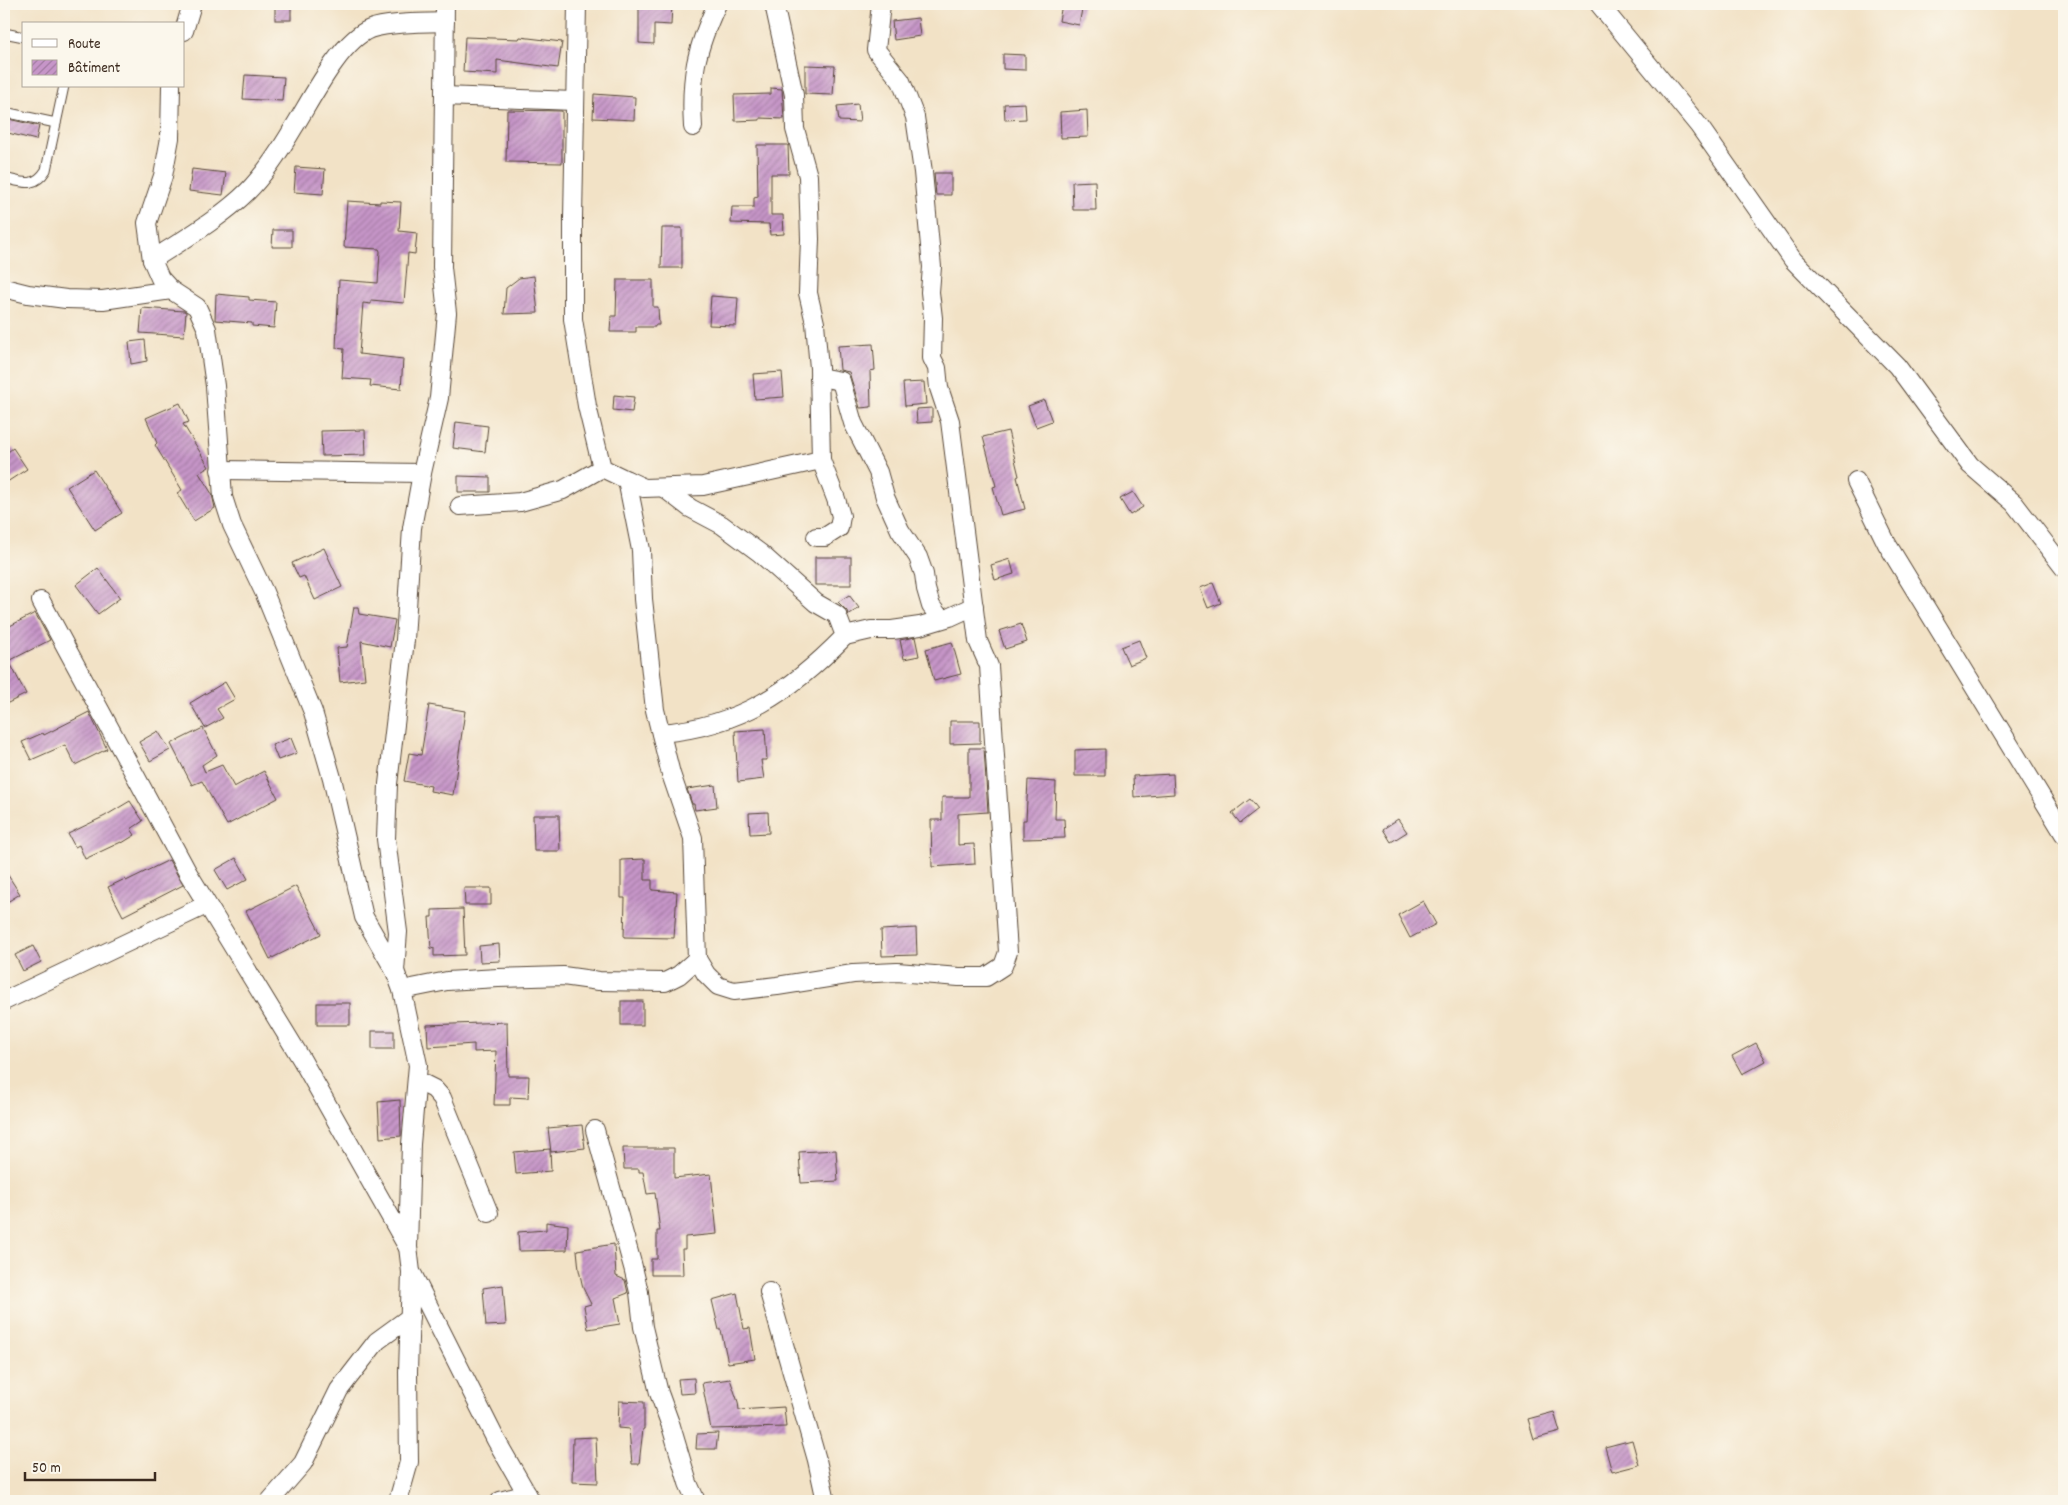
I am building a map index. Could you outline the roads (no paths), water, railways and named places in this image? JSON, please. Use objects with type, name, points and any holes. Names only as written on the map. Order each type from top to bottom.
[{"type":"street","points":[[185,28],[192,4]]},
{"type":"street","points":[[395,971],[398,932],[386,839],[388,784],[405,640],[412,528],[439,398],[446,313],[442,267],[445,4]]},
{"type":"street","points":[[577,4],[574,101],[573,319],[587,406],[602,468]]},
{"type":"street","points":[[693,127],[691,97],[693,69],[703,34],[717,4]]},
{"type":"street","points":[[774,4],[794,94],[794,129],[808,176],[810,207],[808,293],[815,323],[819,377],[821,460],[841,516],[839,528],[825,537],[816,537]]},
{"type":"street","points":[[627,480],[641,550],[643,599],[655,710],[671,774],[693,838],[698,959],[706,974],[718,986],[734,991],[853,974],[896,972],[958,977],[986,977],[1003,966],[1008,952],[997,762],[990,700],[989,666],[978,641],[950,421],[939,388],[937,368],[932,358],[933,318],[930,292],[932,267],[923,172],[915,117],[901,81],[876,50],[881,4]]},
{"type":"street","points":[[1600,4],[1699,126],[1793,260],[1897,366],[1970,465],[2014,504],[2064,568]]},
{"type":"street","points":[[152,260],[199,230],[247,192],[269,166],[348,45],[369,29],[408,23],[445,22]]},
{"type":"street","points":[[172,88],[170,138],[163,176],[147,223],[152,260],[160,278],[171,290],[197,308],[207,328],[215,386],[223,497],[232,524],[264,592],[313,712],[332,778],[364,917],[395,971],[402,990],[418,1065],[411,1144],[408,1247],[411,1272],[408,1462],[398,1501]]},
{"type":"street","points":[[444,96],[574,101]]},
{"type":"street","points":[[4,288],[28,294],[66,299],[103,300],[171,290]]},
{"type":"street","points":[[819,377],[841,381],[853,423],[878,472],[885,497],[900,530],[918,556],[931,606],[942,620]]},
{"type":"street","points":[[602,468],[644,488],[664,488],[703,486],[821,460]]},
{"type":"street","points":[[460,506],[520,502],[563,490],[602,468]]},
{"type":"street","points":[[220,470],[422,473]]},
{"type":"street","points":[[1856,481],[1887,544],[2064,834]]},
{"type":"street","points":[[664,488],[690,508],[722,525],[760,553],[816,603],[836,615],[845,636]]},
{"type":"street","points":[[40,601],[206,906],[302,1060],[408,1247]]},
{"type":"street","points":[[661,733],[688,731],[738,716],[768,701],[795,682],[845,636],[871,630],[892,630],[920,626],[942,620],[974,606]]},
{"type":"street","points":[[4,1001],[206,906]]},
{"type":"street","points":[[402,990],[447,981],[563,976],[599,981],[665,982],[679,975],[698,959]]},
{"type":"street","points":[[4,1006],[4,1011]]},
{"type":"street","points":[[418,1081],[434,1089],[442,1098],[489,1213]]},
{"type":"street","points":[[595,1130],[633,1267],[639,1292],[643,1327],[659,1393],[688,1483],[696,1501]]},
{"type":"street","points":[[411,1272],[496,1440],[529,1498],[500,1501]]},
{"type":"street","points":[[769,1292],[817,1460],[826,1501]]},
{"type":"street","points":[[270,1501],[303,1463],[339,1390],[377,1341],[410,1317]]},
{"type":"lane","points":[[4,33],[22,37]]},
{"type":"lane","points":[[4,178],[30,183],[40,178],[46,170],[64,88]]},
{"type":"lane","points":[[4,112],[56,123]]}]
